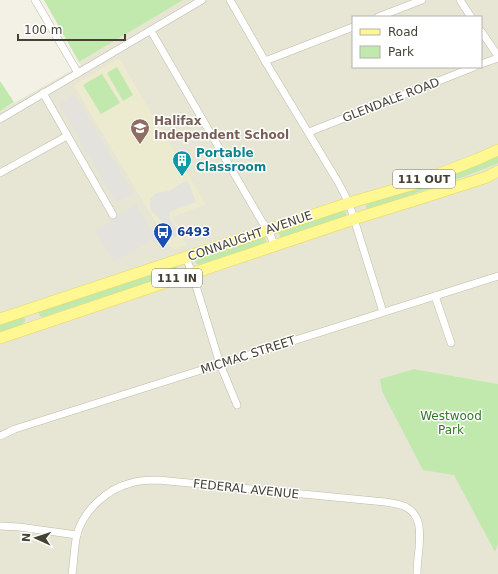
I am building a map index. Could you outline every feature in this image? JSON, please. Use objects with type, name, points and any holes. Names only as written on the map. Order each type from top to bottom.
[{"type":"main road","name":"CONNAUGHT AVENUE","points":[[0,319],[349,203],[411,185],[498,150]]},
{"type":"main road","name":"CONNAUGHT AVENUE","points":[[0,338],[354,219],[487,177],[498,171]]},
{"type":"main road","points":[[30,309],[36,326]]},
{"type":"street","points":[[35,0],[78,73]]},
{"type":"street","points":[[0,119],[202,0]]},
{"type":"street","points":[[230,0],[265,61],[309,132],[349,203],[383,312]]},
{"type":"street","points":[[381,16],[422,0]]},
{"type":"street","points":[[460,0],[471,16]]},
{"type":"street","points":[[265,61],[352,27]]},
{"type":"street","points":[[151,31],[268,230],[275,246]]},
{"type":"street","points":[[482,33],[498,57],[482,64]]},
{"type":"street","name":"GLENDALE ROAD","points":[[309,132],[471,68]]},
{"type":"street","points":[[43,93],[113,215]]},
{"type":"street","points":[[0,173],[67,136]]},
{"type":"street","points":[[186,258],[220,364],[237,405]]},
{"type":"street","name":"MICMAC STREET","points":[[0,436],[15,429],[498,276]]},
{"type":"street","points":[[435,296],[451,343]]},
{"type":"street","name":"FEDERAL AVENUE","points":[[72,574],[77,535],[80,526],[90,510],[102,497],[120,486],[131,482],[158,480],[400,504],[410,510],[417,519],[420,529],[417,574]]},
{"type":"street","points":[[0,526],[19,527],[77,535]]},
{"type":"shaded area","points":[[183,0],[498,0],[498,384],[414,369],[380,379],[454,474],[495,552],[498,544],[498,574],[0,574],[0,111],[81,65],[79,62]],"holes":[[[74,85],[206,204],[172,217],[186,245],[175,249],[170,246]]]},
{"type":"shaded area","name":"Halifax Independent School","points":[[119,58],[206,204],[172,217],[187,245],[175,249],[170,246],[74,85]]},
{"type":"shaded area","points":[[75,95],[133,193],[116,202],[59,104]]},
{"type":"shaded area","points":[[187,180],[196,202],[171,211],[169,217],[180,235],[173,238],[166,226],[151,210],[150,199],[156,193],[169,191]]},
{"type":"shaded area","points":[[136,204],[155,238],[114,262],[95,231]]},
{"type":"green space","points":[[44,0],[183,0],[79,62]]},
{"type":"green space","points":[[117,67],[133,95],[123,101],[107,73]]},
{"type":"green space","points":[[102,74],[120,103],[101,114],[83,85]]},
{"type":"green space","points":[[0,81],[14,102],[0,111]]},
{"type":"green space","points":[[498,156],[498,163],[496,164],[463,177],[366,209],[367,204]]},
{"type":"green space","points":[[343,211],[346,212],[344,217],[282,238],[280,237],[280,230]]},
{"type":"green space","points":[[261,236],[265,237],[266,241],[264,243],[199,265],[196,263],[195,260],[197,257]]},
{"type":"green space","points":[[176,265],[178,271],[176,273],[43,317],[40,316],[40,310]]},
{"type":"green space","points":[[20,317],[25,319],[22,325],[0,332],[0,324]]},
{"type":"green space","name":"Westwood Park","points":[[414,369],[498,384],[498,544],[495,552],[454,475],[423,470],[382,391],[380,379]]},
{"type":"place","name":"Halifax Independent School","points":[[140,145]]},
{"type":"place","name":"Portable Classroom","points":[[182,177]]},
{"type":"place","name":"6493","points":[[163,249]]}]
